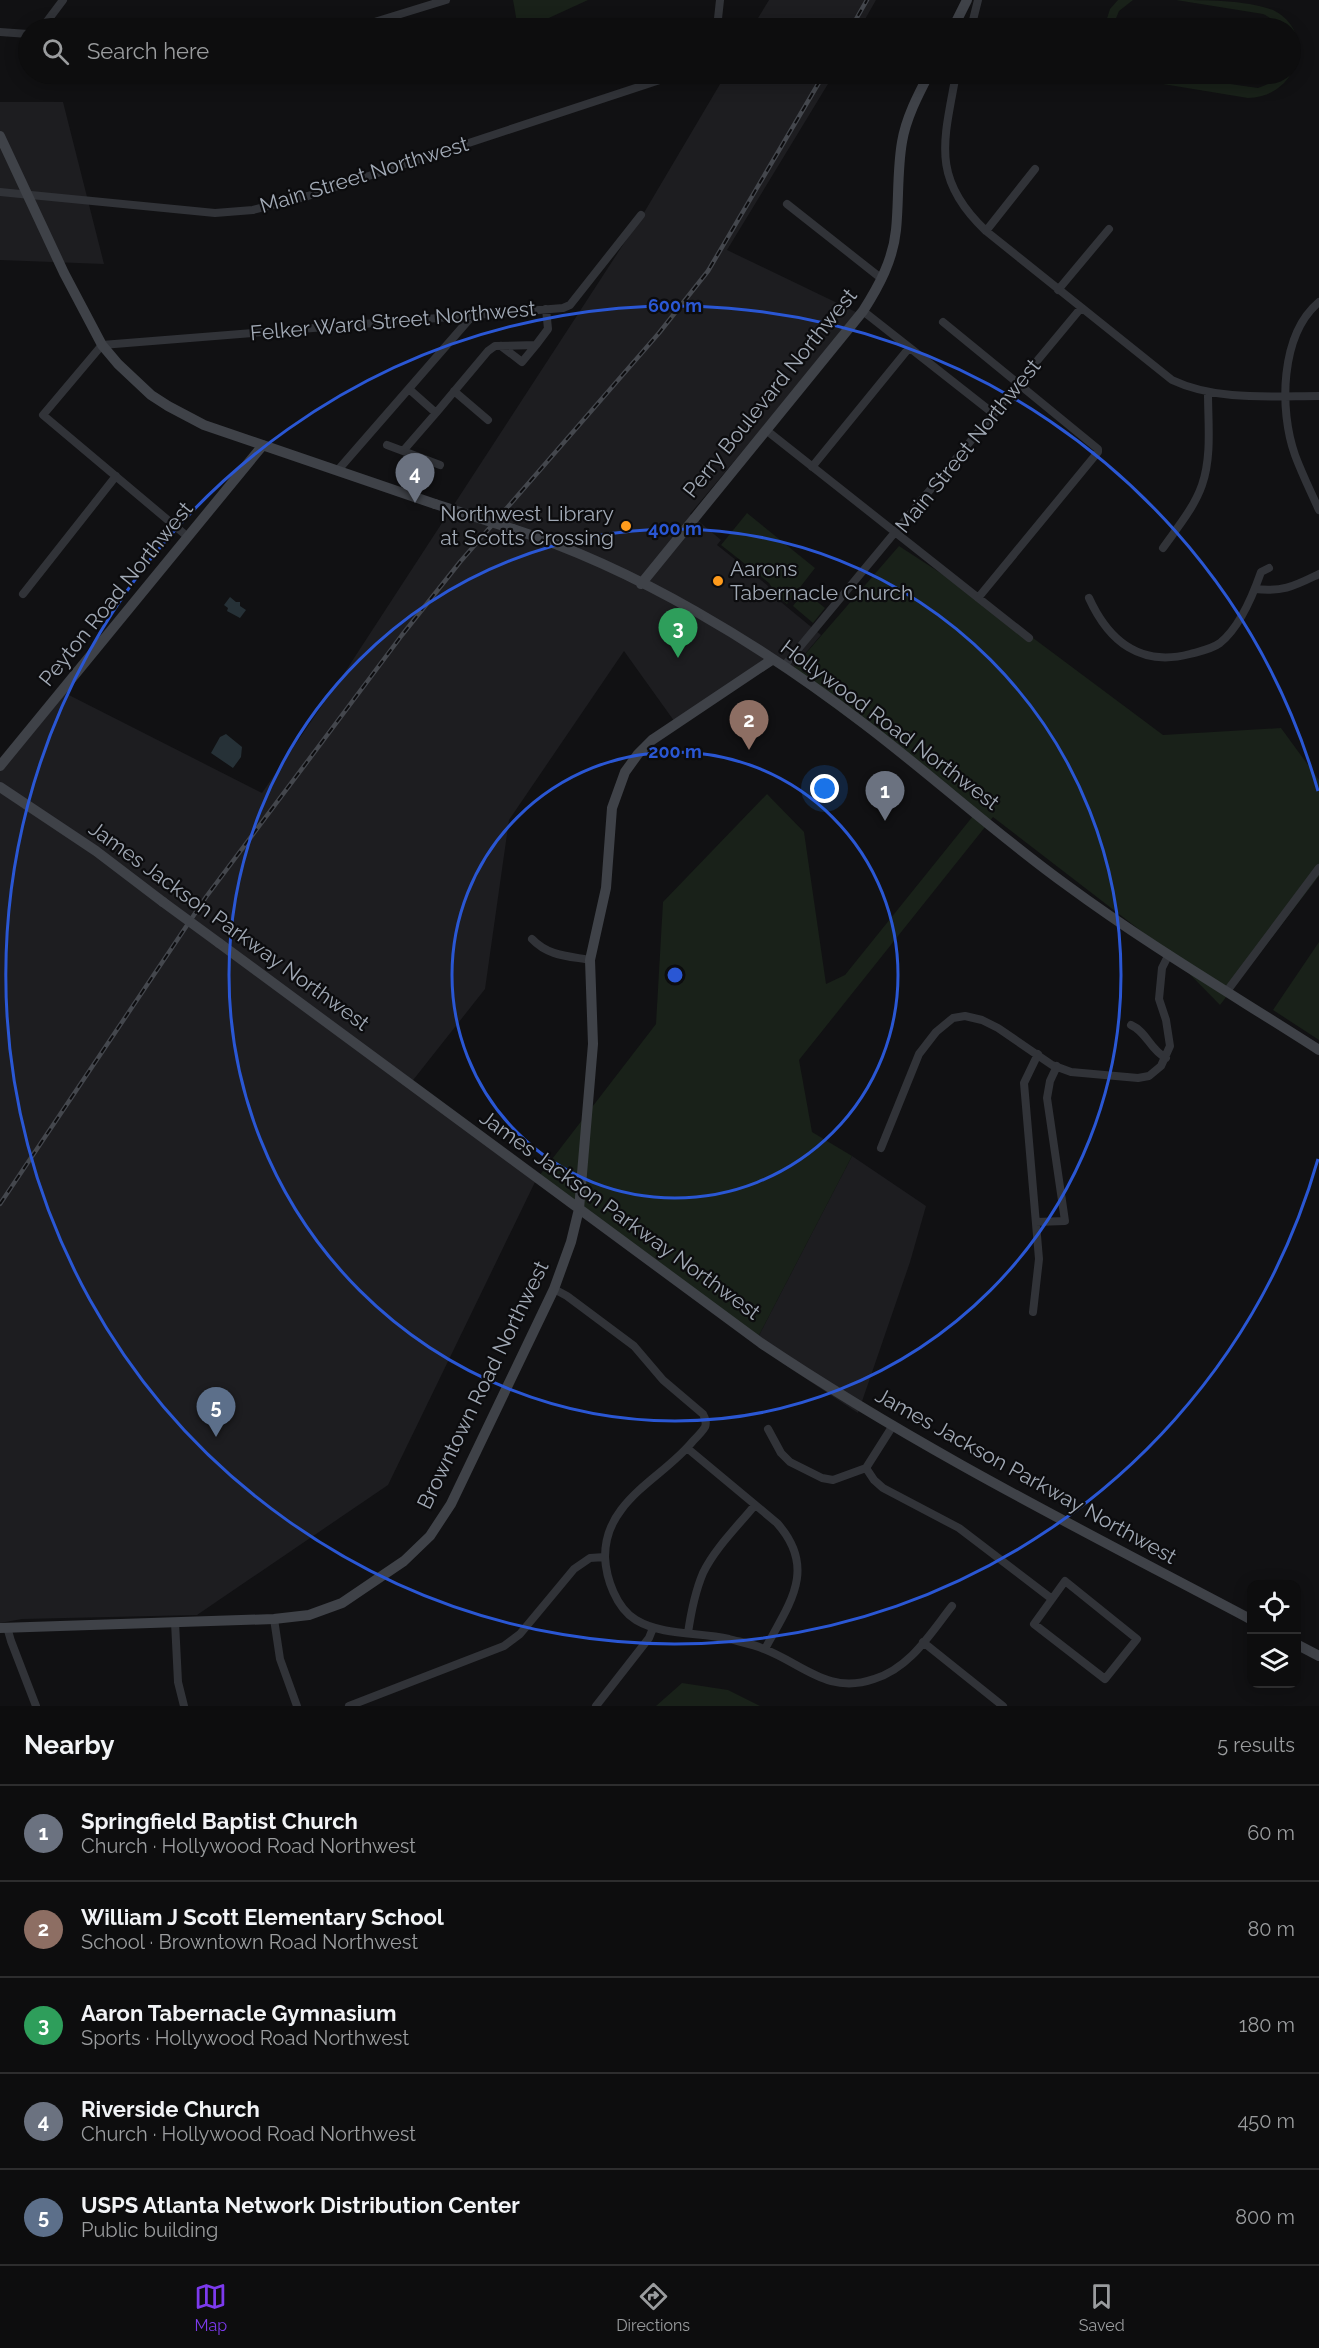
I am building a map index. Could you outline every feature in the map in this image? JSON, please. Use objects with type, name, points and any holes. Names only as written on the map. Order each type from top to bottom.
[{"type":"street","points":[[50,18],[63,0]]},
{"type":"street","points":[[388,18],[446,0]]},
{"type":"street","points":[[718,18],[720,0]]},
{"type":"street","points":[[958,18],[968,0]]},
{"type":"street","points":[[974,18],[978,0]]},
{"type":"street","points":[[0,32],[18,33]]},
{"type":"street","name":"Main Street Northwest","points":[[0,192],[204,213],[253,210],[308,196],[651,84]]},
{"type":"street","name":"Perry Boulevard Northwest","points":[[641,584],[863,311],[882,279],[896,232],[899,159],[903,139],[908,120],[924,84]]},
{"type":"street","points":[[955,84],[944,147],[946,166],[950,185],[958,199],[967,213],[986,231],[1172,380],[1208,393],[1319,396]]},
{"type":"street","name":"Hollywood Road Northwest","points":[[0,136],[64,273],[102,345],[132,379],[168,406],[204,425],[572,551],[708,619],[784,666],[872,730],[1067,885],[1169,954],[1319,1050]]},
{"type":"street","points":[[986,231],[1035,169]]},
{"type":"street","points":[[788,204],[882,279]]},
{"type":"street","name":"Felker Ward Street Northwest","points":[[102,345],[563,308],[570,305],[641,215]]},
{"type":"street","points":[[1058,290],[1109,229]]},
{"type":"street","points":[[1319,302],[1301,322],[1294,337],[1287,370],[1288,426],[1294,454],[1319,510]]},
{"type":"street","name":"Main Street Northwest","points":[[784,666],[896,534],[1081,308]]},
{"type":"street","points":[[501,346],[522,362],[548,329],[546,309]]},
{"type":"street","points":[[863,311],[994,414]]},
{"type":"street","points":[[338,470],[473,315]]},
{"type":"street","points":[[943,322],[1096,445],[1098,452],[978,598]]},
{"type":"street","points":[[102,345],[43,416],[188,537]]},
{"type":"street","points":[[403,451],[488,351],[495,346],[536,345]]},
{"type":"street","points":[[812,467],[909,348]]},
{"type":"street","points":[[409,388],[436,413]]},
{"type":"street","points":[[454,391],[488,420]]},
{"type":"street","points":[[1163,548],[1195,500],[1205,475],[1208,453],[1208,393]]},
{"type":"street","points":[[766,430],[1029,638]]},
{"type":"street","name":"Peyton Road Northwest","points":[[0,766],[263,445]]},
{"type":"street","points":[[387,445],[440,465]]},
{"type":"street","points":[[23,594],[117,476]]},
{"type":"street","points":[[1089,598],[1101,623],[1116,639],[1146,655],[1161,658],[1210,649],[1220,643],[1229,634],[1255,589],[1261,572],[1269,568]]},
{"type":"street","points":[[1255,589],[1275,591],[1284,589],[1319,574]]},
{"type":"street","name":"Browntown Road Northwest","points":[[4,1627],[274,1619],[309,1615],[342,1603],[404,1560],[430,1536],[451,1504],[554,1289],[571,1242],[579,1209],[593,1044],[590,960],[606,888],[612,808],[625,772],[652,740],[773,659]]},
{"type":"street","name":"James Jackson Parkway Northwest","points":[[0,787],[96,851],[761,1343],[822,1384],[892,1427],[1247,1618]]},
{"type":"street","points":[[1227,991],[1319,868]]},
{"type":"street","points":[[532,939],[550,953],[590,960]]},
{"type":"street","points":[[881,1148],[919,1054],[936,1032],[953,1018],[965,1016],[982,1020],[1057,1066],[1071,1072],[1138,1078],[1149,1076],[1161,1066],[1170,1046],[1166,1020],[1159,999],[1162,968],[1169,954]]},
{"type":"street","points":[[1131,1025],[1142,1031],[1155,1051],[1166,1058]]},
{"type":"street","points":[[1033,1312],[1039,1259],[1024,1083],[1038,1054]]},
{"type":"street","points":[[1036,1222],[1065,1221],[1047,1098],[1050,1081],[1057,1066]]},
{"type":"street","points":[[554,1289],[567,1296],[634,1346],[663,1380],[704,1414],[706,1420],[705,1426],[687,1448],[621,1509],[609,1532],[605,1557],[609,1579],[621,1605],[636,1620],[653,1628],[728,1638],[765,1649],[816,1677],[834,1682],[852,1683],[873,1680],[908,1660],[952,1606]]},
{"type":"street","points":[[768,1429],[781,1452],[790,1462],[822,1478],[833,1480],[866,1468],[892,1427]]},
{"type":"street","points":[[687,1448],[787,1534],[795,1550],[799,1567],[794,1596],[765,1649]]},
{"type":"street","points":[[866,1468],[883,1488],[959,1528],[1052,1599]]},
{"type":"street","points":[[688,1633],[694,1596],[704,1571],[755,1505]]},
{"type":"street","points":[[350,1706],[504,1646],[520,1634],[574,1569],[590,1558],[605,1557]]},
{"type":"street","points":[[1065,1581],[1137,1639],[1105,1679],[1034,1624],[1052,1599],[1065,1581]]},
{"type":"street","points":[[274,1619],[280,1659],[297,1706]]},
{"type":"street","points":[[176,1622],[178,1682],[184,1706]]},
{"type":"street","points":[[4,1627],[36,1706]]},
{"type":"street","points":[[596,1706],[649,1638],[653,1628]]},
{"type":"street","points":[[923,1642],[1003,1706]]},
{"type":"street","points":[[1301,1647],[1319,1656]]},
{"type":"shaded area","points":[[513,0],[588,0],[549,18],[516,18]]},
{"type":"shaded area","points":[[769,0],[876,0],[866,18],[758,18]]},
{"type":"shaded area","points":[[1118,0],[1133,0],[1119,11],[1116,18],[1107,18],[1110,9]]},
{"type":"shaded area","points":[[1176,0],[1238,2],[1273,10],[1284,18],[1269,18],[1263,14]]},
{"type":"shaded area","points":[[720,84],[828,84],[727,250],[858,313],[690,514],[721,540],[717,545],[767,585],[776,598],[821,635],[788,674],[775,664],[677,725],[624,651],[509,820],[485,989],[410,1084],[536,1180],[388,1485],[197,1615],[22,1619],[0,1623],[0,766],[61,691],[262,793],[345,672],[645,211]]},
{"type":"shaded area","points":[[1163,84],[1230,84],[1258,88],[1268,84],[1282,84],[1265,95],[1248,98]]},
{"type":"shaded area","points":[[0,102],[63,102],[104,264],[0,260]]},
{"type":"shaded area","points":[[747,513],[815,568],[787,604],[778,597],[769,583],[721,545]]},
{"type":"shaded area","points":[[899,546],[982,600],[1163,735],[1281,728],[1319,780],[1319,876],[1220,1005],[1167,951],[993,817],[799,1060],[812,1132],[852,1156],[756,1341],[536,1180],[656,1024],[663,902],[767,794],[804,832],[826,984],[845,975],[973,816],[930,778],[788,674]]},
{"type":"shaded area","points":[[804,591],[825,608],[813,623],[793,606]]},
{"type":"shaded area","points":[[230,597],[240,602],[240,606],[246,610],[240,618],[227,611],[228,608],[224,605]]},
{"type":"shaded area","points":[[226,734],[242,747],[241,757],[233,768],[211,753],[220,737]]},
{"type":"shaded area","points":[[1319,942],[1319,1040],[1273,1010]]},
{"type":"shaded area","points":[[852,1156],[926,1206],[910,1262],[858,1413],[788,1367],[756,1341]]},
{"type":"shaded area","points":[[682,1683],[728,1690],[760,1706],[656,1706]]},
{"type":"railway","points":[[857,18],[867,0]]},
{"type":"railway","points":[[0,1204],[206,897],[402,635],[460,562],[659,333],[708,271],[818,84]]},
{"type":"place","name":"Riverside Church","points":[[415,503]]},
{"type":"place","name":"Northwest Library at Scotts Crossing","points":[[626,526]]},
{"type":"place","name":"Aarons Tabernacle Church","points":[[718,581]]},
{"type":"place","name":"Aaron Tabernacle Gymnasium","points":[[678,658]]},
{"type":"place","name":"William J Scott Elementary School","points":[[749,750]]},
{"type":"place","name":"Springfield Baptist Church","points":[[885,821]]},
{"type":"place","name":"USPS Atlanta Network Distribution Center","points":[[216,1437]]}]
